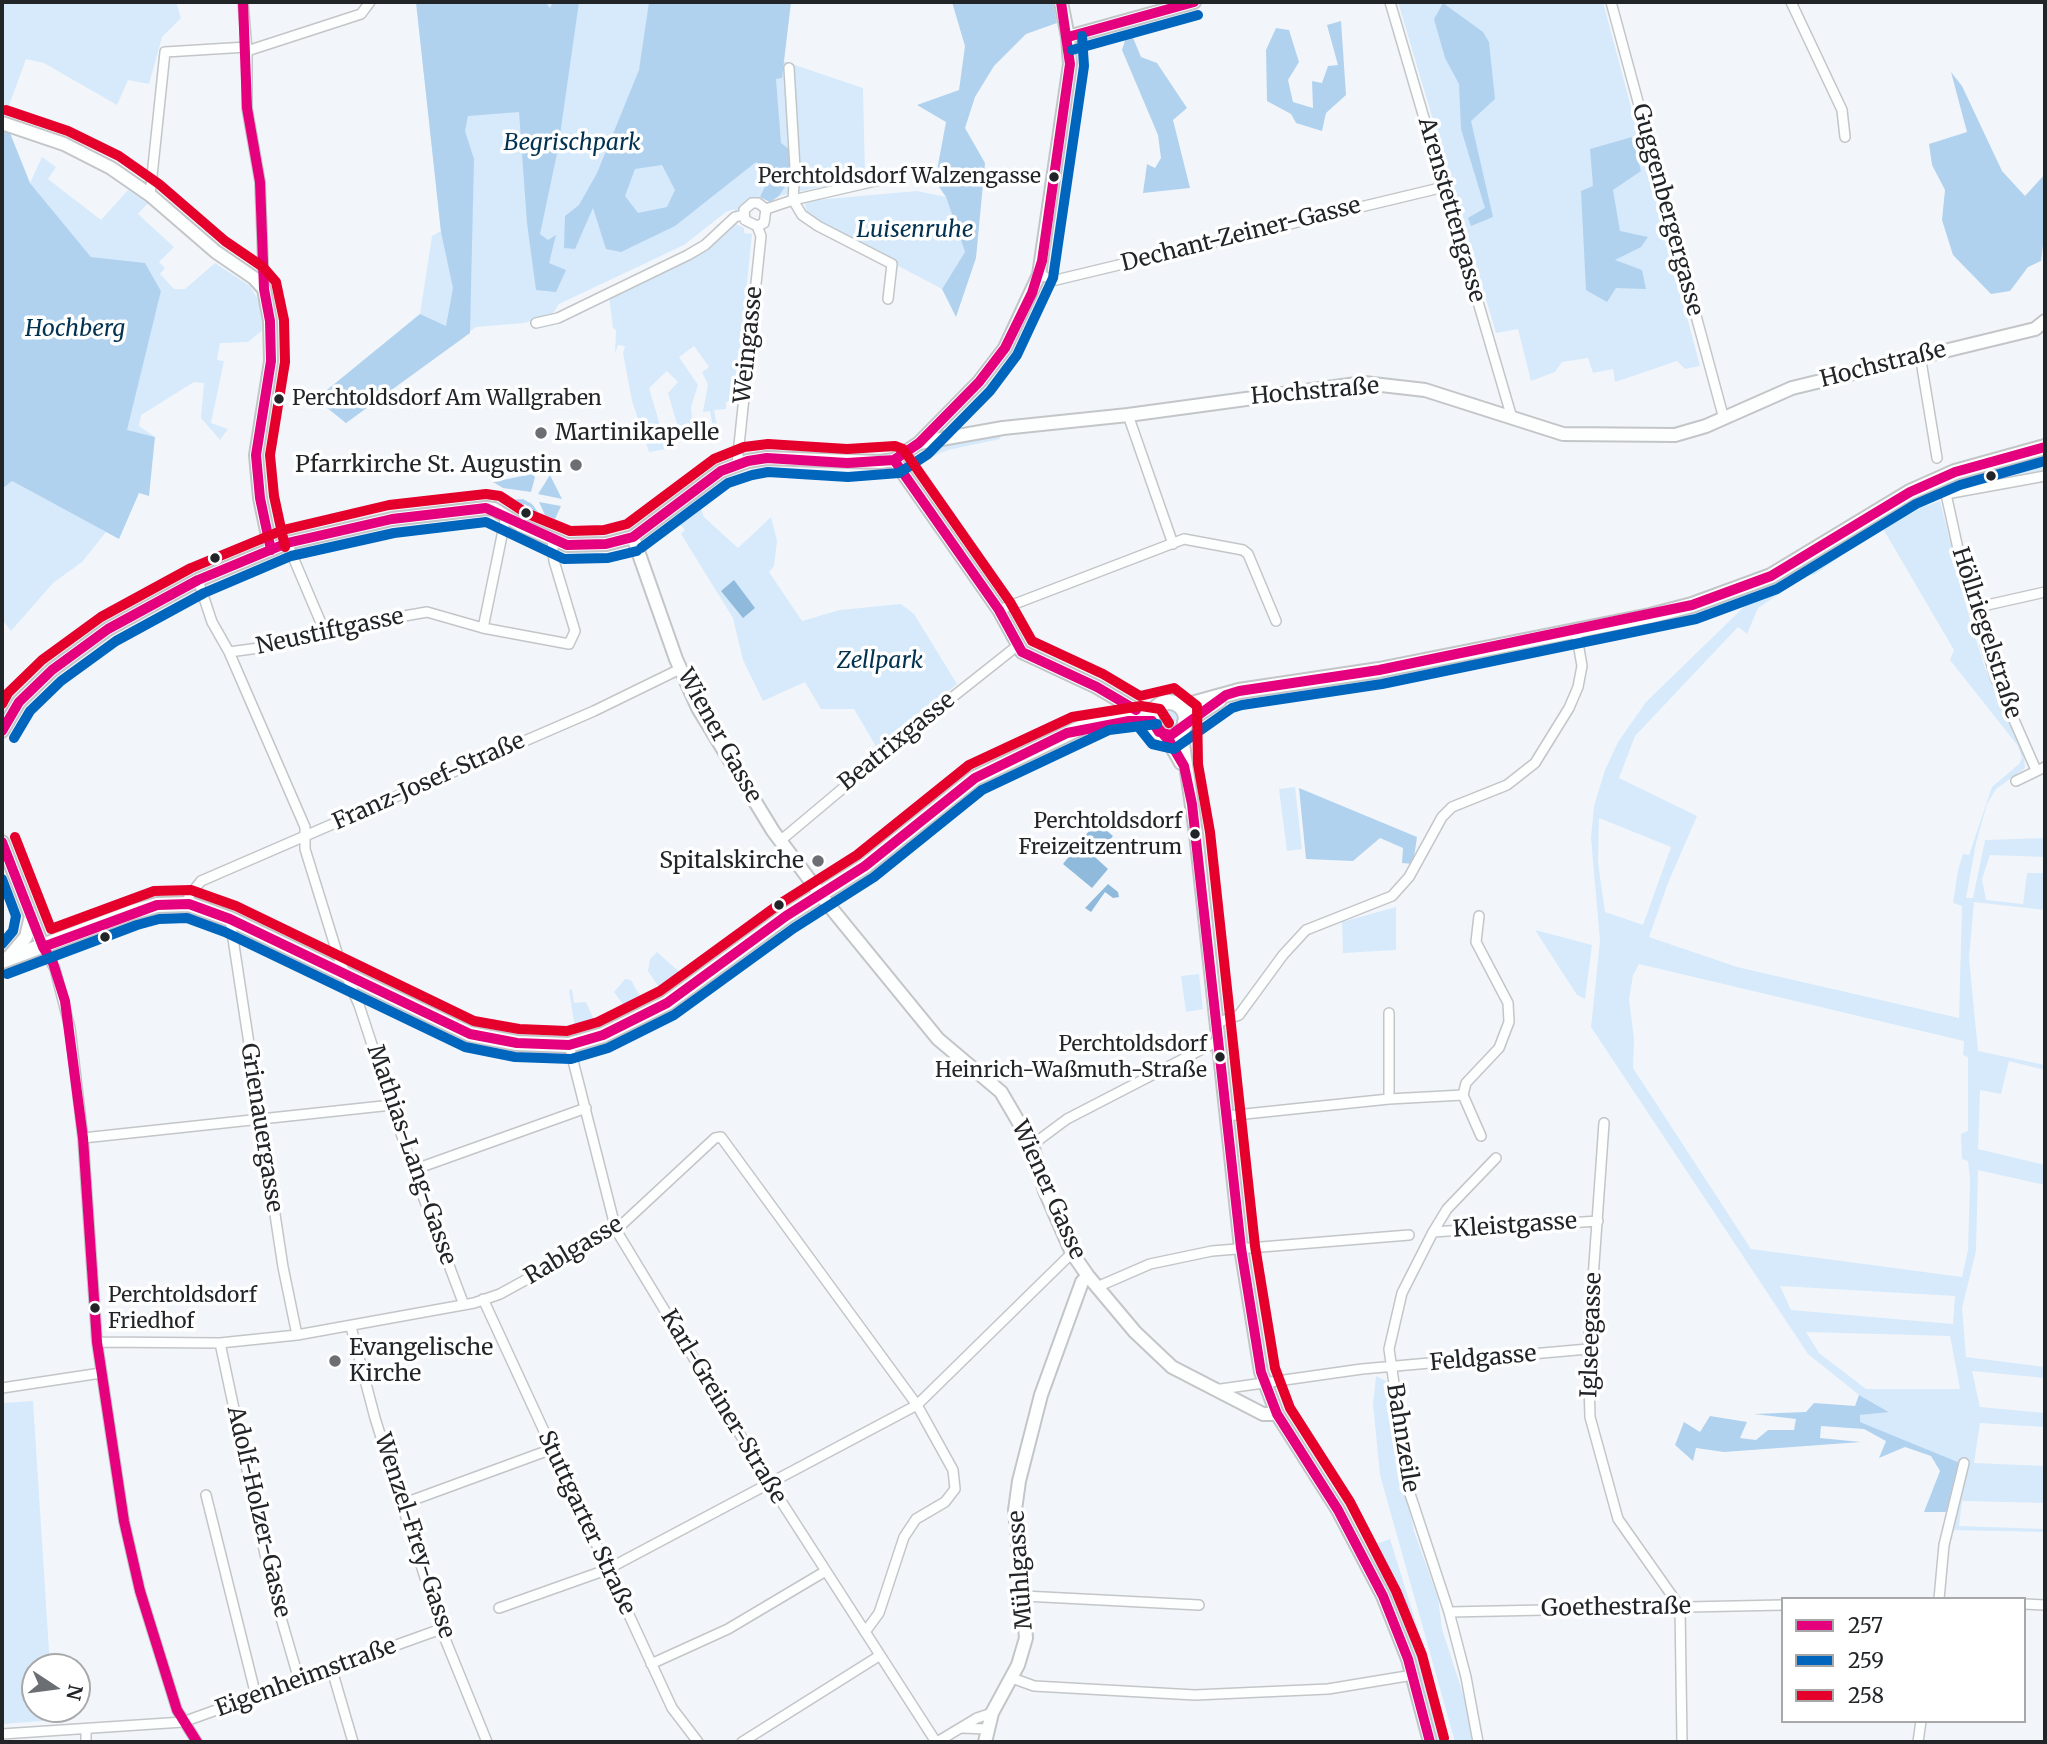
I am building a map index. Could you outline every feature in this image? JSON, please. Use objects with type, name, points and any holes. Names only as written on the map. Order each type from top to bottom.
[{"type":"main road","points":[[919,443],[965,398],[1005,348],[1039,275],[1070,64],[1068,37],[1060,2]]},
{"type":"main road","points":[[1068,37],[1194,2]]},
{"type":"main road","points":[[2,123],[82,151],[150,195],[216,252],[254,278],[264,289],[270,321],[271,361],[256,455],[260,498],[271,550]]},
{"type":"main road","name":"Hochstraße","points":[[894,460],[919,443],[1042,422],[1128,415],[1364,383],[1425,390],[1563,434],[1675,435],[1724,419],[1791,388],[2035,329],[2045,321]]},
{"type":"main road","points":[[1074,731],[1154,715],[1166,702],[1181,707],[1226,695],[1347,676],[1650,616],[1733,592],[1806,556],[1910,492],[1955,472],[2045,447]]},
{"type":"main road","points":[[2,731],[19,702],[75,652],[108,629],[198,580],[287,543],[334,530],[430,513],[486,508],[567,545],[606,544],[633,537],[721,471],[737,464],[767,458],[847,463],[894,460],[999,610],[1017,646],[1029,656],[1097,687],[1136,710],[1154,715]]},
{"type":"main road","name":"Wiener Gasse","points":[[633,537],[680,669],[698,708],[780,841],[820,895],[938,1039],[1001,1092],[1032,1144],[1045,1191],[1072,1253],[1088,1276],[1135,1332],[1172,1367],[1263,1415],[1276,1414]]},
{"type":"main road","points":[[1165,735],[1183,726],[1226,695]]},
{"type":"main road","points":[[1181,707],[1184,766],[1196,834],[1241,1248],[1264,1381],[1276,1414],[1338,1510],[1370,1568],[1412,1675],[1430,1742]]},
{"type":"main road","points":[[3,961],[157,905],[189,904],[230,919],[470,1034],[517,1043],[569,1045],[603,1035],[667,1003],[786,916],[865,866],[975,778],[1105,716],[1136,710]]},
{"type":"main road","points":[[1154,715],[1157,730],[1165,735],[1184,766]]},
{"type":"main road","points":[[2,842],[43,947]]},
{"type":"main road","points":[[3,961],[18,949],[26,937],[31,915]]},
{"type":"main road","name":"Mühlgasse","points":[[986,1736],[992,1713],[1022,1657],[1026,1638],[1015,1510],[1018,1481],[1041,1395],[1082,1282],[1088,1276]]},
{"type":"street","points":[[243,2],[247,49],[247,108],[260,183],[264,289]]},
{"type":"street","points":[[150,195],[165,52],[247,49],[361,14],[370,2]]},
{"type":"street","name":"Arenstettengasse","points":[[1390,2],[1512,418]]},
{"type":"street","name":"Guggenbergergasse","points":[[1611,2],[1724,419]]},
{"type":"street","points":[[1791,2],[1842,110],[1845,137]]},
{"type":"street","points":[[789,68],[795,168],[793,200],[802,215],[817,226],[892,264],[888,299]]},
{"type":"street","points":[[766,209],[793,200],[897,176]]},
{"type":"street","name":"Dechant-Zeiner-Gasse","points":[[1039,275],[1056,280],[1444,187]]},
{"type":"street","points":[[752,203],[758,203],[766,209],[764,223],[757,226],[748,224],[743,215],[744,210],[752,203]]},
{"type":"street","points":[[536,323],[558,318],[688,255],[736,217],[743,215]]},
{"type":"street","name":"Weingasse","points":[[737,464],[761,236],[757,226]]},
{"type":"street","points":[[1920,355],[1937,458]]},
{"type":"street","points":[[1128,415],[1173,544]]},
{"type":"street","name":"Höllriegelstraße","points":[[2041,769],[1996,679],[1974,608],[1945,494],[2045,476]]},
{"type":"street","points":[[482,628],[506,516]]},
{"type":"street","name":"Neustiftgasse","points":[[229,652],[274,646],[324,630],[427,612],[482,628],[563,645],[573,640],[575,631],[554,561],[552,539]]},
{"type":"street","points":[[999,610],[1184,539],[1243,550],[1255,566],[1276,621]]},
{"type":"street","points":[[287,543],[324,630]]},
{"type":"street","name":"Mathias-Lang-Gasse","points":[[198,580],[212,622],[229,652],[305,827],[305,849],[414,1170],[464,1305]]},
{"type":"street","points":[[1974,608],[2045,592]]},
{"type":"street","points":[[1216,1023],[1239,1015],[1283,955],[1306,930],[1392,896],[1409,877],[1442,817],[1452,807],[1507,785],[1535,763],[1569,708],[1578,687],[1583,666],[1576,631]]},
{"type":"street","name":"Beatrixgasse","points":[[780,841],[904,736],[1017,646]]},
{"type":"street","name":"Franz-Josef-Straße","points":[[189,904],[189,896],[201,881],[594,711],[680,669]]},
{"type":"street","points":[[2016,781],[2041,769]]},
{"type":"street","points":[[1479,916],[1476,942],[1508,1003],[1509,1022],[1499,1048],[1466,1083],[1462,1095],[1481,1136]]},
{"type":"street","name":"Grienauergasse","points":[[230,919],[282,1267],[297,1335]]},
{"type":"street","points":[[43,947],[53,963],[65,1001],[83,1138],[97,1342],[124,1521],[140,1591],[183,1722],[197,1742]]},
{"type":"street","points":[[359,1005],[373,987]]},
{"type":"street","points":[[1389,1099],[1390,1013]]},
{"type":"street","points":[[1032,1144],[1066,1119],[1218,1041]]},
{"type":"street","name":"Karl-Greiner-Straße","points":[[569,1045],[616,1230],[769,1484],[936,1742]]},
{"type":"street","points":[[1226,1116],[1389,1099],[1462,1095]]},
{"type":"street","points":[[83,1138],[392,1105]]},
{"type":"street","points":[[414,1170],[586,1108]]},
{"type":"street","name":"Iglseegasse","points":[[1604,1123],[1588,1349],[1590,1417],[1618,1519],[1680,1607]]},
{"type":"street","name":"Rablgasse","points":[[97,1342],[220,1343],[297,1335],[351,1327],[483,1300],[500,1294],[616,1230],[715,1138],[721,1137],[917,1405]]},
{"type":"street","name":"Bahnzeile","points":[[1478,1742],[1465,1672],[1449,1612],[1410,1494],[1389,1349],[1402,1293],[1433,1232],[1447,1209],[1496,1157]]},
{"type":"street","name":"Kleistgasse","points":[[1433,1232],[1598,1221]]},
{"type":"street","points":[[1097,1287],[1150,1264],[1241,1248],[1409,1234]]},
{"type":"street","points":[[499,1608],[606,1570],[917,1405],[1072,1253]]},
{"type":"street","name":"Stuttgarter Straße","points":[[483,1300],[672,1708],[698,1742]]},
{"type":"street","name":"Wenzel-Frey-Gasse","points":[[351,1327],[441,1629],[486,1742]]},
{"type":"street","name":"Adolf-Holzer-Gasse","points":[[220,1343],[272,1587],[299,1680]]},
{"type":"street","name":"Feldgasse","points":[[1213,1390],[1264,1381],[1391,1367],[1588,1349]]},
{"type":"street","points":[[2,1388],[101,1373]]},
{"type":"street","points":[[865,1632],[872,1627],[879,1613],[904,1537],[916,1519],[944,1502],[955,1489],[953,1470],[917,1405]]},
{"type":"street","points":[[402,1504],[552,1449]]},
{"type":"street","points":[[1939,1597],[1944,1545],[1964,1462]]},
{"type":"street","points":[[206,1495],[256,1696]]},
{"type":"street","points":[[651,1664],[728,1629],[824,1572]]},
{"type":"street","points":[[1024,1596],[1199,1605]]},
{"type":"street","points":[[2026,1604],[2045,1605]]},
{"type":"street","name":"Goethestraße","points":[[1449,1612],[1781,1605]]},
{"type":"street","points":[[1680,1607],[1682,1742]]},
{"type":"street","name":"Eigenheimstraße","points":[[2,1734],[183,1722],[441,1629]]},
{"type":"street","points":[[741,1742],[878,1656]]},
{"type":"street","points":[[332,1670],[354,1742]]},
{"type":"street","points":[[1012,1678],[1034,1686],[1195,1695],[1328,1689],[1412,1675]]},
{"type":"street","points":[[936,1742],[977,1718],[992,1713]]},
{"type":"street","points":[[1918,1742],[1921,1723]]},
{"type":"street","points":[[962,1728],[986,1736]]},
{"type":"street","points":[[86,1729],[86,1742]]},
{"type":"green space","points":[[2,2],[176,2],[181,18],[162,37],[149,84],[128,80],[117,105],[44,63],[26,59],[7,111],[2,110]]},
{"type":"green space","name":"Begrischpark","points":[[416,2],[791,2],[783,61],[863,88],[865,177],[779,196],[770,202],[760,197],[750,198],[735,212],[734,209],[726,212],[684,245],[559,304],[552,315],[524,323],[476,327],[346,423],[316,399],[420,314],[432,236],[441,231]]},
{"type":"green space","points":[[416,2],[545,2],[550,8],[553,2],[579,2],[558,149],[540,234],[548,240],[556,235],[549,263],[566,270],[556,292],[536,290],[527,223],[519,112],[468,116],[465,131],[474,159],[470,333],[346,423],[316,399],[420,314],[446,326],[453,288],[441,232]]},
{"type":"green space","points":[[649,2],[791,2],[782,78],[776,79],[781,143],[790,150],[791,177],[779,196],[770,202],[760,197],[771,174],[756,162],[675,226],[621,252],[606,249],[593,208],[575,249],[564,248],[565,216],[579,205],[597,173],[639,70]],"holes":[[[662,165],[675,190],[667,207],[638,213],[625,196],[635,169]]]},
{"type":"green space","points":[[952,2],[1053,2],[1057,23],[1026,34],[994,66],[975,97],[965,128],[985,163],[976,258],[956,317],[942,289],[965,252],[946,197],[935,181],[946,122],[917,105],[959,90],[965,46]]},
{"type":"green space","points":[[1398,2],[1603,2],[1700,366],[1685,369],[1677,361],[1615,382],[1613,369],[1593,373],[1588,358],[1562,362],[1555,372],[1531,381],[1518,329],[1496,333]]},
{"type":"green space","points":[[1443,3],[1483,32],[1489,42],[1495,99],[1471,121],[1493,217],[1471,226],[1468,218],[1485,208],[1461,129],[1459,84],[1445,58],[1434,19]]},
{"type":"green space","points":[[1341,21],[1346,95],[1326,113],[1322,131],[1296,123],[1291,114],[1267,101],[1266,50],[1276,28],[1289,30],[1299,62],[1288,80],[1293,102],[1313,108],[1312,81],[1322,83],[1328,66],[1338,65],[1327,25]]},
{"type":"green space","points":[[1129,28],[1141,57],[1157,63],[1187,108],[1173,120],[1190,188],[1143,193],[1147,164],[1155,168],[1161,158],[1158,135],[1122,50]]},
{"type":"green space","points":[[1951,72],[1962,86],[2002,171],[2025,196],[2045,174],[2045,229],[2041,261],[2028,267],[2010,291],[1991,294],[1953,255],[1942,220],[1945,190],[1932,165],[1929,144],[1967,132]]},
{"type":"green space","name":"Hochberg","points":[[2,131],[10,133],[30,183],[91,257],[145,263],[161,291],[127,430],[155,437],[149,496],[139,493],[119,539],[12,481],[2,489]]},
{"type":"green space","points":[[1632,137],[1641,171],[1613,190],[1620,231],[1648,237],[1641,247],[1615,260],[1642,270],[1646,289],[1616,288],[1607,302],[1586,290],[1581,191],[1593,186],[1590,149]]},
{"type":"green space","points":[[42,157],[56,167],[48,179],[101,220],[128,190],[148,203],[138,214],[174,247],[159,262],[165,268],[160,274],[174,289],[185,289],[215,263],[250,286],[260,303],[264,329],[248,342],[220,343],[217,360],[224,361],[211,423],[228,429],[220,440],[201,418],[204,383],[194,382],[141,415],[139,426],[155,437],[126,431],[161,291],[145,264],[91,257],[30,183]]},
{"type":"green space","name":"Luisenruhe","points":[[917,191],[946,197],[965,252],[942,289],[809,219],[804,201]]},
{"type":"green space","points":[[734,223],[744,228],[744,233],[752,234],[736,394],[731,394],[731,401],[726,402],[726,409],[714,410],[718,432],[714,432],[710,411],[703,412],[708,384],[702,372],[709,367],[694,346],[679,357],[698,385],[691,407],[693,429],[679,431],[668,393],[678,382],[667,371],[649,388],[667,449],[649,452],[632,401],[623,353],[625,346],[618,345],[615,354],[616,330],[613,328],[609,296],[694,256],[713,244]]},
{"type":"green space","points":[[1000,435],[1000,439],[948,450],[910,466],[908,462],[944,446]]},
{"type":"green space","points":[[2045,457],[2045,470],[1969,482],[1968,478]]},
{"type":"green space","points":[[532,474],[535,477],[531,492],[503,488],[493,482]]},
{"type":"green space","points":[[550,475],[562,499],[538,494]]},
{"type":"green space","points":[[12,481],[106,532],[82,562],[53,583],[11,631],[2,619],[2,489]]},
{"type":"green space","name":"Zellpark","points":[[703,492],[699,504],[704,517],[738,548],[771,517],[777,541],[774,566],[769,572],[802,621],[840,610],[901,604],[914,614],[957,684],[877,748],[854,709],[821,709],[805,682],[763,701],[743,660],[733,618],[681,534],[685,530],[673,517]]},
{"type":"green space","points":[[523,499],[532,504],[543,519],[528,513],[530,507],[524,504],[521,509],[507,500]]},
{"type":"green space","points":[[1940,501],[1985,668],[2024,755],[2025,768],[1996,789],[1987,804],[1976,843],[1966,898],[1973,898],[1985,840],[2045,838],[2045,857],[1990,855],[1982,879],[1986,900],[2023,904],[2027,873],[2045,873],[2045,910],[1974,902],[1969,958],[1978,1051],[2045,1065],[2045,1070],[2009,1061],[2001,1094],[1980,1090],[1978,1149],[2045,1165],[2045,1185],[1978,1170],[1976,1251],[1962,1308],[1966,1357],[2045,1367],[2045,1378],[1972,1371],[1980,1407],[2045,1413],[2045,1427],[1980,1423],[1974,1463],[2045,1466],[2045,1503],[1962,1501],[1959,1526],[2045,1529],[2045,1532],[1950,1530],[1966,1466],[1859,1422],[1860,1415],[1888,1411],[1859,1395],[1808,1354],[1591,1027],[1600,941],[1591,838],[1594,806],[1605,770],[1618,742],[1646,702],[1748,603],[1768,596],[1883,525]],"holes":[[[1882,527],[1954,650],[1950,660],[2018,746],[2022,758],[2019,764],[1992,787],[1969,855],[1963,854],[1958,870],[1953,903],[1962,906],[1959,1018],[1737,967],[1649,937],[1668,883],[1697,816],[1619,778],[1635,736],[1738,627],[1747,634],[1758,608],[1809,574],[1814,575]],[[1599,818],[1671,847],[1643,925],[1605,912],[1598,863]],[[1639,964],[1964,1041],[1963,1055],[1968,1057],[1968,1131],[1961,1134],[1962,1159],[1968,1161],[1970,1180],[1968,1250],[1962,1277],[1751,1249],[1633,1068],[1634,1039],[1629,999],[1633,975]],[[1780,1286],[1955,1296],[1953,1324],[1791,1310]],[[1806,1332],[1950,1336],[1960,1389],[1866,1389],[1819,1353]]]},
{"type":"green space","points":[[539,502],[561,506],[555,519],[545,515]]},
{"type":"green space","points":[[1167,709],[1173,710],[1178,717],[1171,727],[1163,725],[1160,720]]},
{"type":"green space","points":[[1295,787],[1302,849],[1287,851],[1279,789]]},
{"type":"green space","points":[[1299,788],[1417,837],[1413,864],[1402,863],[1403,848],[1380,838],[1353,861],[1306,859]]},
{"type":"green space","points":[[1396,907],[1396,950],[1343,953],[1342,922]]},
{"type":"green space","points":[[1535,930],[1592,945],[1585,999],[1577,995]]},
{"type":"green space","points":[[657,952],[685,977],[662,992],[648,971],[650,959]]},
{"type":"green space","points":[[1199,974],[1203,1009],[1186,1012],[1181,976]]},
{"type":"green space","points":[[625,979],[631,980],[643,1002],[627,1010],[614,992]]},
{"type":"green space","points":[[572,989],[574,1003],[586,1002],[595,1022],[575,1028],[569,990]]},
{"type":"green space","points":[[1376,1376],[1386,1381],[1414,1531],[1438,1598],[1442,1629],[1465,1700],[1472,1742],[1455,1742],[1380,1475],[1373,1404]]},
{"type":"green space","points":[[1859,1395],[1889,1412],[1860,1415],[1860,1422],[1960,1463],[1946,1512],[1924,1512],[1940,1471],[1931,1456],[1905,1447],[1879,1458],[1886,1441],[1864,1429],[1821,1426],[1820,1438],[1861,1442],[1724,1452],[1696,1448],[1693,1461],[1675,1445],[1684,1422],[1700,1432],[1710,1416],[1747,1422],[1740,1438],[1756,1440],[1768,1430],[1794,1430],[1796,1419],[1754,1414],[1806,1412],[1814,1403],[1855,1406]]},
{"type":"green space","points":[[33,1401],[49,1653],[21,1653],[21,1723],[2,1724],[2,1403]]},
{"type":"green space","points":[[1390,1539],[1429,1665],[1448,1742],[1437,1742],[1425,1692],[1403,1627],[1368,1547]]},
{"type":"shaded area","points":[[734,580],[755,608],[743,618],[721,591]]},
{"type":"shaded area","points":[[1096,822],[1113,836],[1096,858],[1108,869],[1092,888],[1063,864]]},
{"type":"shaded area","points":[[1108,884],[1118,892],[1119,897],[1113,898],[1105,892],[1091,912],[1085,908]]},
{"type":"transit line","name":"257","points":[[243,2],[247,108],[260,182],[264,289],[270,321],[271,361],[256,455],[260,498],[271,550]]},
{"type":"transit line","name":"257","points":[[633,537],[721,471],[748,461],[767,458],[847,463],[894,460],[919,443],[979,382],[1005,348],[1032,293],[1042,261],[1070,64],[1061,2]]},
{"type":"transit line","name":"257","points":[[1068,37],[1194,2]]},
{"type":"transit line","name":"259","points":[[1072,50],[1198,15]]},
{"type":"transit line","name":"259","points":[[641,548],[728,483],[752,475],[768,472],[848,477],[899,473],[928,454],[990,391],[1017,355],[1053,278],[1084,66],[1082,36]]},
{"type":"transit line","name":"258","points":[[6,110],[68,131],[119,156],[159,184],[225,241],[263,267],[276,282],[284,320],[285,362],[270,455],[274,496],[285,547]]},
{"type":"transit line","name":"258","points":[[2,704],[8,693],[42,660],[101,617],[191,568],[283,530],[389,505],[486,494],[500,496],[526,513],[570,531],[604,530],[627,524],[714,459],[744,447],[768,444],[847,449],[895,446],[903,449],[1010,602],[1032,641],[1103,674],[1140,696],[1174,688],[1197,706],[1198,764],[1210,832],[1255,1246],[1275,1368],[1290,1408],[1350,1502],[1396,1591],[1422,1655],[1444,1738]]},
{"type":"transit line","name":"257","points":[[1152,721],[1159,732],[1171,735],[1226,695],[1239,691],[1379,670],[1692,605],[1771,576],[1910,492],[1955,472],[2045,447]]},
{"type":"transit line","name":"257","points":[[894,460],[999,610],[1022,652],[1097,687],[1136,710]]},
{"type":"transit line","name":"259","points":[[1140,729],[1152,744],[1174,749],[1232,708],[1242,705],[1382,684],[1696,619],[1777,589],[1916,504],[1960,485],[2045,461]]},
{"type":"transit line","name":"257","points":[[2,731],[19,702],[52,670],[108,629],[198,580],[287,543],[392,519],[486,508],[567,545],[606,544],[633,537]]},
{"type":"transit line","name":"259","points":[[14,738],[30,711],[61,681],[116,641],[204,593],[291,556],[394,533],[486,522],[564,559],[608,558],[637,551]]},
{"type":"transit line","name":"258","points":[[15,837],[51,929],[154,891],[191,890],[236,906],[474,1021],[519,1029],[567,1031],[598,1022],[660,991],[778,905],[857,855],[969,765],[1072,717],[1141,706],[1160,709],[1169,723]]},
{"type":"transit line","name":"257","points":[[43,947],[157,905],[189,904],[230,919],[470,1034],[517,1043],[569,1045],[603,1035],[667,1003],[786,916],[865,866],[975,778],[1067,733],[1129,721],[1152,721]]},
{"type":"transit line","name":"257","points":[[1152,721],[1170,742],[1184,766],[1192,804],[1241,1248],[1261,1372],[1277,1414],[1338,1510],[1383,1596],[1408,1659],[1430,1742]]},
{"type":"transit line","name":"259","points":[[7,974],[137,925],[159,919],[187,918],[225,932],[465,1047],[515,1057],[571,1059],[608,1048],[674,1015],[794,928],[874,877],[982,790],[1109,730],[1157,724]]},
{"type":"transit line","name":"257","points":[[2,842],[43,947],[53,963],[65,1001],[83,1138],[97,1342],[124,1521],[140,1591],[177,1710],[197,1742]]},
{"type":"transit line","name":"259","points":[[2,879],[16,916],[13,931],[2,944]]},
{"type":"place","name":"Perchtoldsdorf Walzengasse","points":[[1054,177]]},
{"type":"place","name":"Perchtoldsdorf Am Wallgraben","points":[[279,399]]},
{"type":"place","name":"Martinikapelle","points":[[541,433]]},
{"type":"place","name":"Pfarrkirche St. Augustin","points":[[576,465]]},
{"type":"place","name":"Perchtoldsdorf Freizeitzentrum","points":[[1195,834]]},
{"type":"place","name":"Spitalskirche","points":[[818,861]]},
{"type":"place","name":"Perchtoldsdorf Heinrich-Waßmuth-Straße","points":[[1220,1057]]},
{"type":"place","name":"Perchtoldsdorf Friedhof","points":[[95,1308]]},
{"type":"place","name":"Evangelische Kirche","points":[[335,1361]]}]
